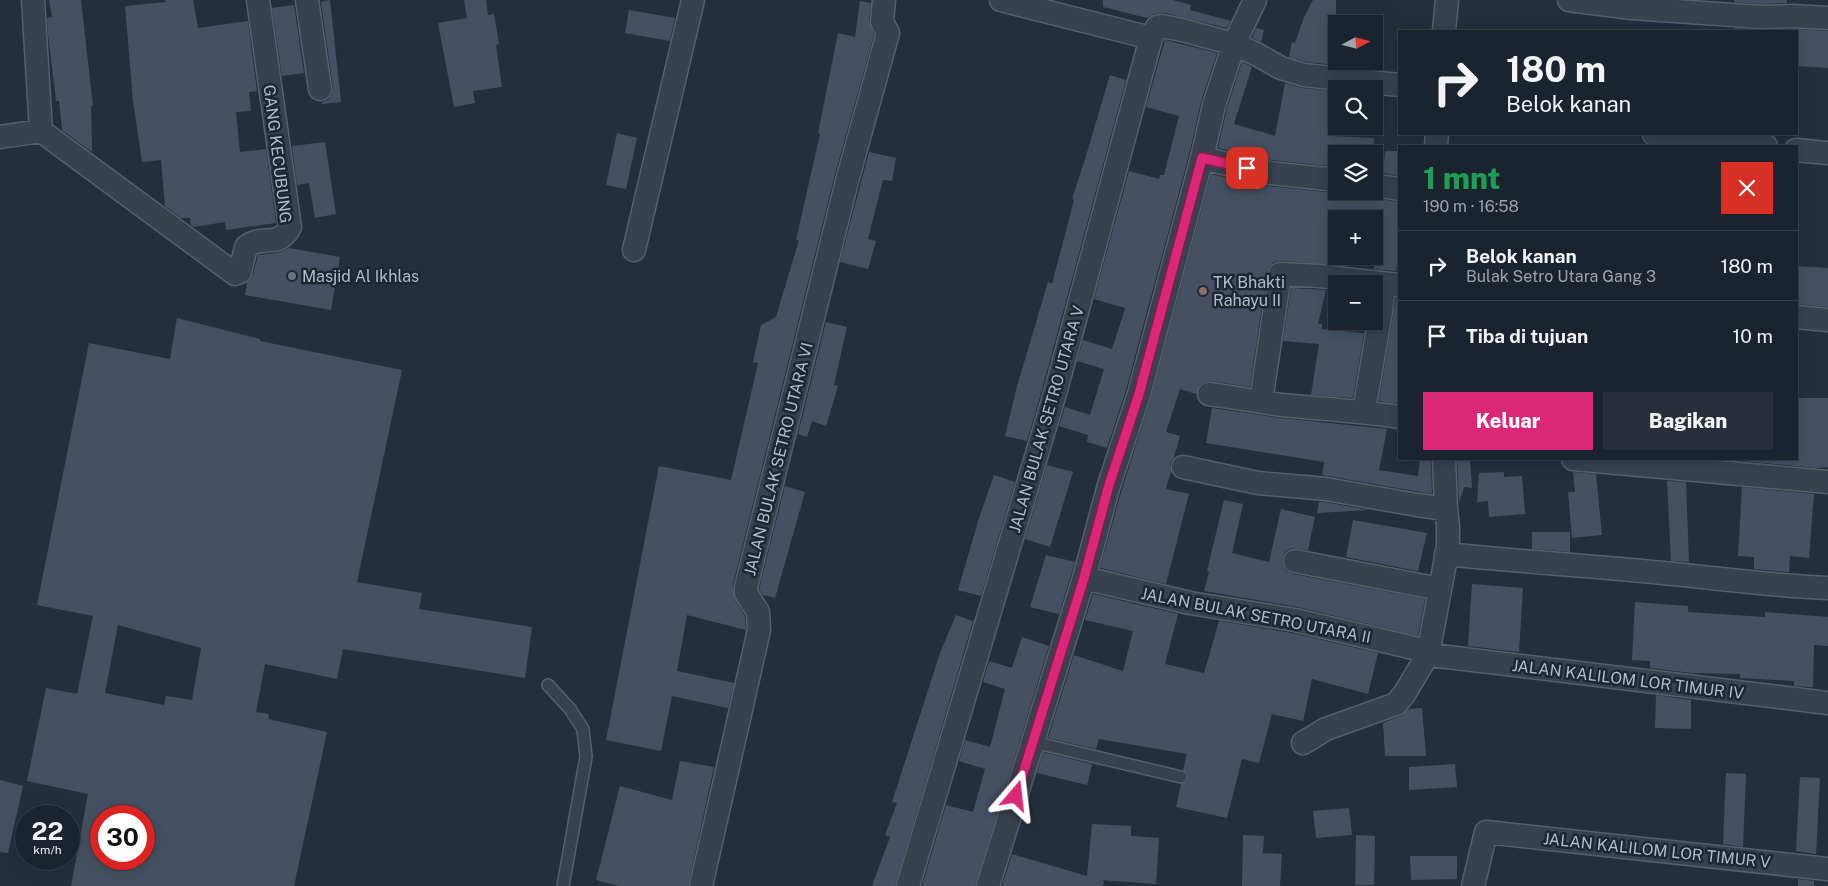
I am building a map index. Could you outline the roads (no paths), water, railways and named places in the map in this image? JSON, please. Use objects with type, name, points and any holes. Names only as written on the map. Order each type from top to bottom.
[{"type":"street","points":[[0,137],[41,131],[33,0]]},
{"type":"street","name":"GANG KECUBUNG","points":[[41,131],[235,274],[240,272],[246,246],[254,242],[277,240],[286,235],[290,227],[258,0]]},
{"type":"street","points":[[307,0],[320,89]]},
{"type":"street","points":[[634,250],[693,0]]},
{"type":"street","points":[[1001,0],[1151,38],[1157,27],[1162,26],[1234,44],[1281,68],[1304,75],[1398,85]]},
{"type":"street","points":[[988,886],[1084,578],[1109,485],[1139,394],[1202,158],[1214,105],[1234,44],[1255,0]]},
{"type":"street","points":[[1444,30],[1447,0]]},
{"type":"street","points":[[1569,0],[1632,4],[1762,17],[1793,8],[1828,18]]},
{"type":"street","name":"JALAN BULAK SETRO UTARA VI","points":[[701,886],[759,630],[758,612],[746,593],[746,587],[885,18]]},
{"type":"street","name":"JALAN BULAK SETRO UTARA V","points":[[908,886],[1056,390],[1151,38]]},
{"type":"street","points":[[1663,135],[1757,145]]},
{"type":"street","points":[[1798,150],[1828,153]]},
{"type":"street","points":[[1202,158],[1262,172],[1328,179]]},
{"type":"street","points":[[1383,186],[1398,189]]},
{"type":"street","points":[[1261,401],[1280,274],[1319,276],[1391,284],[1381,311],[1364,411]]},
{"type":"street","points":[[1798,317],[1828,320]]},
{"type":"street","points":[[1209,394],[1341,411],[1364,411],[1398,417]]},
{"type":"street","points":[[1303,743],[1326,729],[1396,704],[1405,693],[1428,654],[1446,554],[1448,526],[1444,460]]},
{"type":"street","points":[[1584,460],[1828,482]]},
{"type":"street","points":[[1183,467],[1258,483],[1326,489],[1446,509]]},
{"type":"street","points":[[1446,554],[1795,587],[1828,588]]},
{"type":"street","points":[[1295,561],[1440,589]]},
{"type":"street","name":"JALAN BULAK SETRO UTARA II","points":[[1084,578],[1190,603],[1295,620],[1418,649],[1428,654]]},
{"type":"street","name":"JALAN KALILOM LOR TIMUR IV","points":[[1428,654],[1828,703]]},
{"type":"street","name":"JALAN KALILOM LOR TIMUR V","points":[[1473,886],[1486,832],[1828,868]]},
{"type":"lane","points":[[548,684],[570,709],[583,729],[586,757],[563,886]]},
{"type":"lane","points":[[1033,742],[1181,778]]},
{"type":"place","name":"Masjid Al Ikhlas","points":[[292,276]]},
{"type":"place","name":"TK Bhakti Rahayu II","points":[[1203,291]]}]
